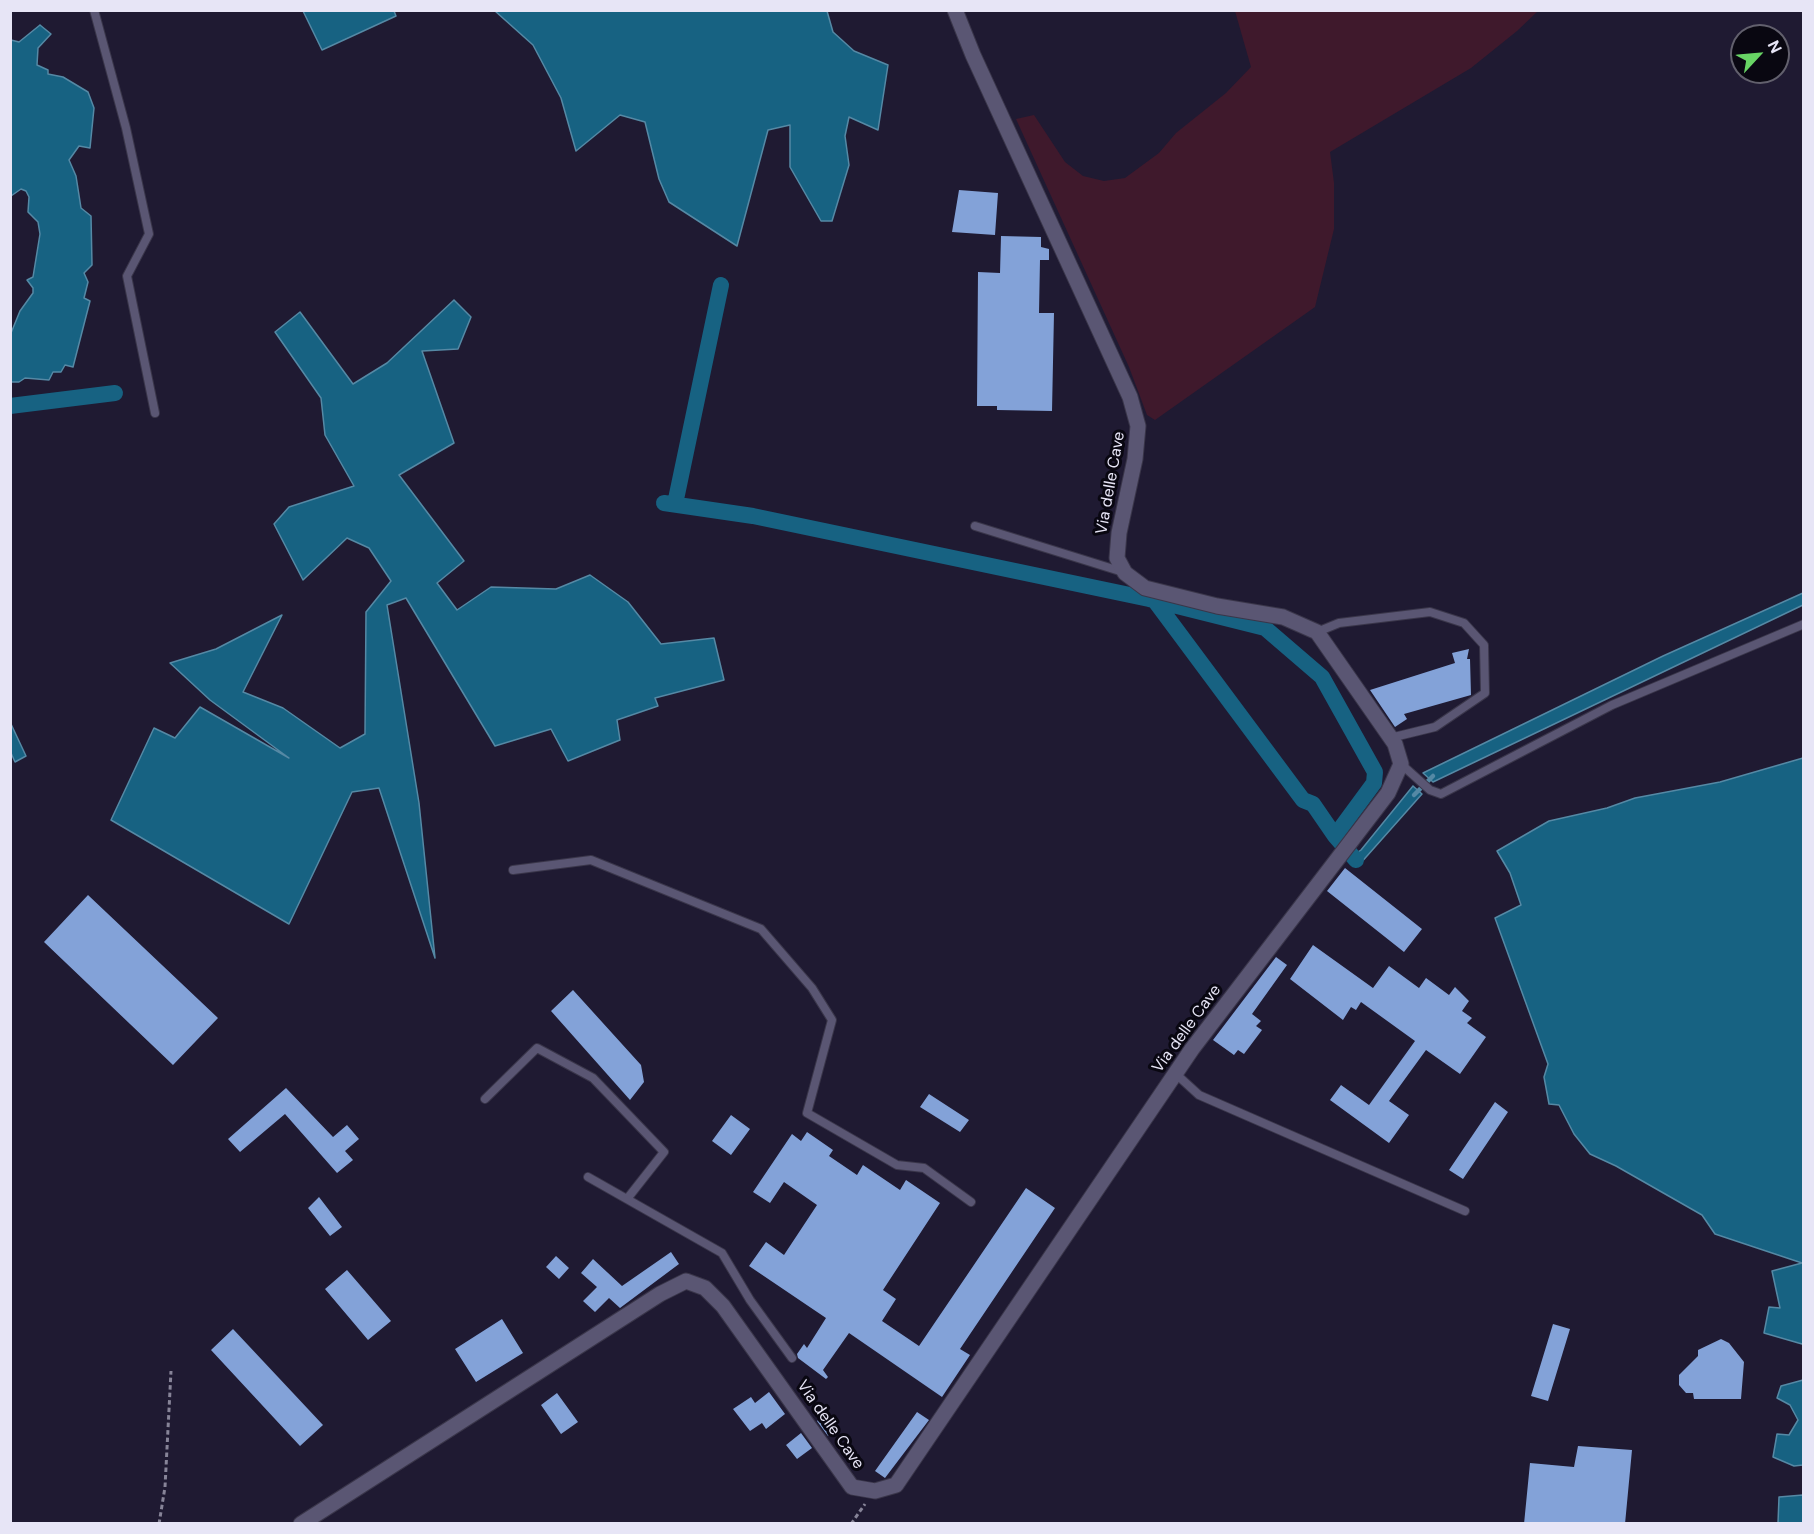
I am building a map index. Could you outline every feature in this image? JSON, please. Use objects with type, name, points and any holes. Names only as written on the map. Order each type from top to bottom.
[{"type":"street","name":"Via delle Cave","points":[[955,10],[973,55],[1131,397],[1138,426],[1136,459],[1119,533],[1117,558],[1125,573]]},
{"type":"street","points":[[1125,573],[1145,588],[1217,606],[1283,617],[1317,632],[1390,738],[1401,764]]},
{"type":"street","name":"Via delle Cave","points":[[301,1524],[660,1294],[686,1281],[705,1288],[723,1306],[852,1487],[875,1491],[896,1485],[1176,1074],[1388,793],[1401,764]]},
{"type":"lane","points":[[94,10],[126,128],[149,234],[127,276],[155,413]]},
{"type":"lane","points":[[975,526],[1125,573]]},
{"type":"lane","points":[[1317,632],[1339,623],[1430,612],[1464,623],[1484,645],[1485,693],[1435,727],[1390,738]]},
{"type":"lane","points":[[1401,764],[1430,790],[1441,794],[1612,705],[1803,624]]},
{"type":"lane","points":[[513,870],[591,860],[761,929],[813,988],[832,1020],[807,1113],[897,1165],[924,1168],[971,1202]]},
{"type":"lane","points":[[485,1099],[537,1048],[593,1078],[664,1152],[627,1199]]},
{"type":"lane","points":[[1176,1074],[1199,1095],[1465,1211]]},
{"type":"lane","points":[[588,1177],[722,1253],[750,1300],[792,1358]]},
{"type":"path","points":[[159,1524],[165,1487],[171,1371]]},
{"type":"path","points":[[851,1524],[875,1491]]},
{"type":"shaded area","points":[[1235,11],[1538,11],[1471,68],[1330,152],[1334,183],[1334,229],[1315,307],[1155,420],[1147,415],[1129,367],[1016,119],[1034,115],[1065,162],[1083,176],[1104,181],[1125,178],[1159,153],[1176,133],[1226,93],[1251,67]]},
{"type":"water","points":[[303,11],[394,11],[396,16],[322,50]]},
{"type":"water","points":[[495,11],[827,11],[833,32],[854,51],[888,65],[878,130],[849,117],[845,136],[849,165],[832,221],[821,221],[790,167],[790,125],[768,130],[737,246],[669,202],[659,179],[645,122],[620,115],[576,151],[561,98],[533,45]]},
{"type":"water","points":[[40,25],[51,34],[38,48],[37,65],[48,70],[48,74],[63,77],[88,92],[94,108],[90,148],[79,146],[69,160],[76,176],[81,208],[91,216],[92,265],[84,273],[88,282],[84,298],[90,301],[73,367],[65,365],[61,372],[53,372],[49,380],[25,378],[19,382],[11,382],[11,333],[20,311],[33,293],[33,288],[27,280],[33,277],[40,234],[38,222],[28,212],[29,197],[26,191],[21,189],[11,196],[11,40],[19,42]]},
{"type":"water","points":[[454,300],[471,317],[458,349],[422,351],[454,443],[399,475],[464,561],[437,583],[457,610],[491,587],[556,589],[590,575],[628,602],[661,644],[714,638],[724,680],[655,698],[658,706],[617,720],[620,740],[568,761],[551,729],[495,746],[406,598],[387,605],[419,803],[435,958],[379,788],[352,792],[289,924],[111,820],[154,728],[175,738],[200,707],[289,758],[210,700],[170,663],[216,649],[282,615],[243,692],[283,708],[340,748],[365,734],[366,612],[391,581],[369,548],[347,538],[303,580],[274,524],[289,507],[354,486],[325,435],[321,398],[275,332],[300,312],[353,384],[387,363]]},
{"type":"water","points":[[1803,593],[1803,605],[1433,782],[1423,773],[1663,656]]},
{"type":"water","points":[[11,724],[26,756],[15,762],[11,753]]},
{"type":"water","points":[[1803,758],[1804,1342],[1802,1344],[1764,1333],[1769,1307],[1780,1308],[1772,1271],[1802,1263],[1715,1234],[1702,1215],[1616,1166],[1590,1154],[1574,1134],[1559,1105],[1549,1104],[1544,1077],[1548,1064],[1495,918],[1521,905],[1510,873],[1497,851],[1549,821],[1607,808],[1635,798],[1720,782]]},
{"type":"water","points":[[1413,786],[1422,794],[1359,865],[1355,865],[1350,860],[1352,856],[1361,850]]},
{"type":"water","points":[[1803,1380],[1803,1465],[1794,1466],[1773,1457],[1777,1434],[1789,1435],[1798,1420],[1790,1405],[1777,1398],[1781,1386]]},
{"type":"water","points":[[1803,1495],[1803,1523],[1778,1523],[1779,1497]]},
{"type":"building","points":[[959,190],[998,193],[995,235],[952,232]]},
{"type":"building","points":[[1001,236],[1041,237],[1041,247],[1049,249],[1049,260],[1040,260],[1039,313],[1054,313],[1052,411],[997,410],[997,406],[977,406],[978,272],[1000,273]]},
{"type":"building","points":[[1469,649],[1467,659],[1470,659],[1471,695],[1404,714],[1407,719],[1395,727],[1370,690],[1455,663],[1452,653]]},
{"type":"building","points":[[1345,868],[1422,929],[1404,952],[1327,891]]},
{"type":"building","points":[[88,895],[218,1018],[173,1065],[44,942]]},
{"type":"building","points":[[1313,945],[1373,988],[1389,966],[1419,988],[1426,978],[1449,995],[1455,987],[1469,1001],[1462,1011],[1472,1018],[1467,1023],[1486,1037],[1460,1074],[1426,1050],[1389,1101],[1409,1115],[1389,1143],[1330,1100],[1341,1085],[1369,1105],[1415,1041],[1361,1002],[1356,1010],[1351,1007],[1343,1020],[1290,979]]},
{"type":"building","points":[[1276,957],[1287,965],[1252,1014],[1261,1021],[1256,1026],[1262,1030],[1244,1054],[1238,1050],[1234,1055],[1213,1040]]},
{"type":"building","points":[[573,990],[641,1065],[644,1082],[630,1100],[551,1011]]},
{"type":"building","points":[[286,1088],[333,1137],[347,1125],[359,1139],[345,1151],[353,1160],[337,1173],[285,1114],[240,1152],[228,1139]]},
{"type":"building","points":[[929,1094],[969,1120],[960,1132],[920,1107]]},
{"type":"building","points":[[1495,1102],[1508,1112],[1463,1179],[1449,1170]]},
{"type":"building","points":[[731,1115],[750,1129],[731,1155],[712,1141]]},
{"type":"building","points":[[807,1132],[833,1150],[829,1156],[857,1175],[863,1165],[900,1190],[906,1180],[940,1203],[883,1290],[896,1299],[882,1321],[919,1346],[1026,1188],[1055,1208],[960,1349],[970,1355],[942,1397],[849,1333],[823,1370],[828,1377],[826,1379],[798,1358],[797,1354],[804,1344],[807,1348],[826,1318],[749,1266],[766,1242],[784,1255],[817,1205],[784,1182],[770,1203],[753,1192],[792,1134],[801,1141]]},
{"type":"building","points":[[319,1197],[342,1227],[330,1236],[308,1208]]},
{"type":"building","points":[[671,1252],[679,1264],[620,1308],[609,1298],[595,1312],[583,1301],[597,1287],[581,1273],[593,1259],[622,1286]]},
{"type":"building","points":[[556,1256],[569,1268],[559,1279],[546,1267]]},
{"type":"building","points":[[347,1270],[391,1321],[368,1340],[325,1289]]},
{"type":"building","points":[[502,1319],[523,1353],[476,1382],[455,1349]]},
{"type":"building","points":[[1553,1324],[1570,1329],[1548,1401],[1531,1396]]},
{"type":"building","points":[[233,1329],[323,1425],[300,1446],[211,1350]]},
{"type":"building","points":[[1721,1339],[1729,1343],[1744,1362],[1741,1399],[1694,1399],[1693,1393],[1686,1393],[1679,1385],[1679,1375],[1698,1356],[1698,1350]]},
{"type":"building","points":[[769,1392],[785,1414],[766,1429],[762,1423],[750,1431],[733,1409],[751,1397],[755,1403]]},
{"type":"building","points":[[557,1393],[578,1422],[561,1434],[541,1405]]},
{"type":"building","points":[[917,1412],[929,1420],[885,1478],[875,1471]]},
{"type":"building","points":[[827,1413],[839,1427],[828,1436],[817,1421]]},
{"type":"building","points":[[801,1433],[812,1448],[797,1459],[786,1445]]},
{"type":"building","points":[[1578,1446],[1632,1450],[1625,1524],[1524,1524],[1530,1463],[1574,1467]]},
{"type":"waterway","points":[[675,504],[721,285]]},
{"type":"waterway","points":[[10,406],[115,393]]},
{"type":"waterway","points":[[664,503],[753,516],[1149,599],[1265,628],[1322,677],[1375,772],[1374,783],[1335,836],[1356,860]]},
{"type":"waterway","points":[[1155,601],[1303,800],[1313,804],[1335,836]]},
{"type":"waterway","points":[[1414,795],[1433,776]]}]
